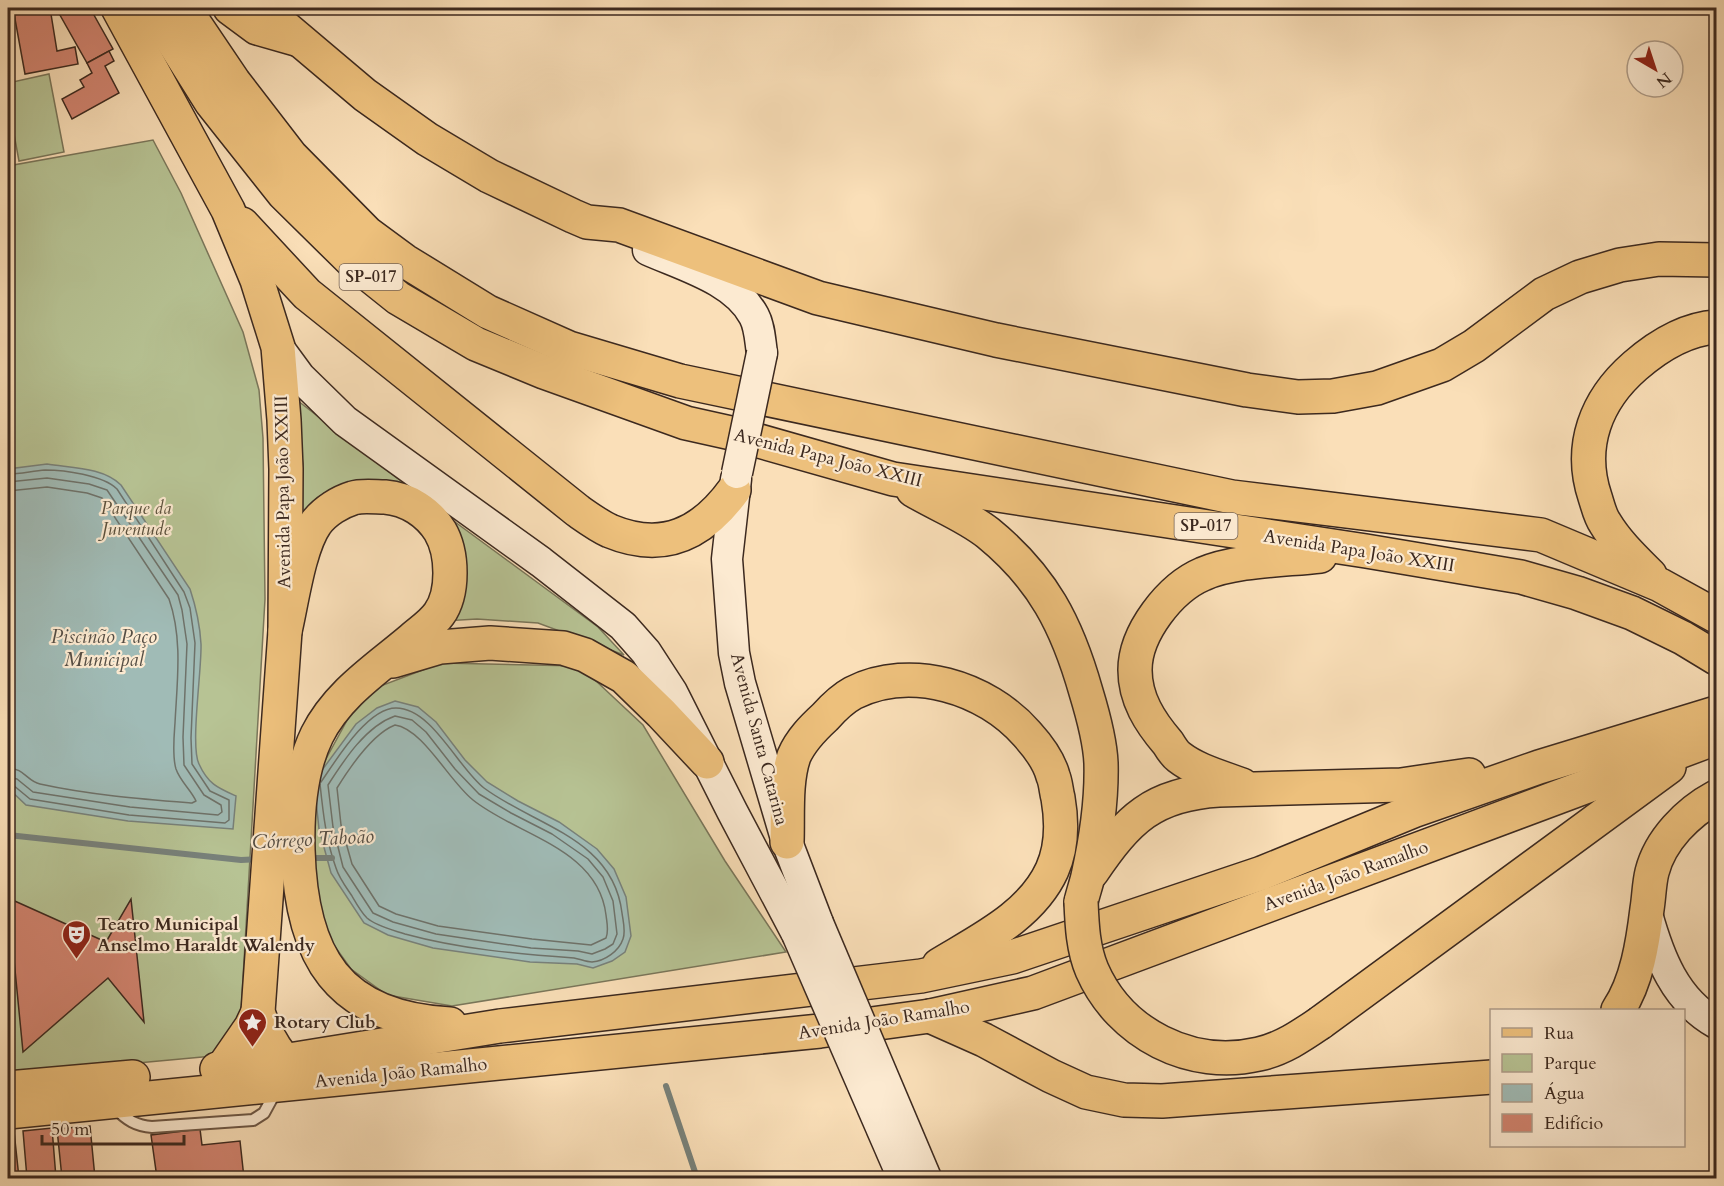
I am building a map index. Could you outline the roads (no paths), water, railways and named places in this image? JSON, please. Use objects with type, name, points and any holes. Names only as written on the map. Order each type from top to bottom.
[{"type":"main road","name":"Avenida Papa João XXIII","points":[[118,8],[228,210],[257,280],[278,347],[285,420],[286,469],[284,813],[265,901],[258,1012],[289,1076]]},
{"type":"main road","name":"Avenida Papa João XXIII","points":[[152,8],[211,102],[284,194],[353,262],[398,298],[476,344],[544,372],[687,423],[731,433],[894,479],[1521,577],[1577,593],[1632,614],[1683,638],[1716,658]]},
{"type":"main road","name":"Avenida Papa João XXIII","points":[[184,8],[234,82],[291,156],[367,232],[405,261],[488,312],[569,348],[680,381],[1232,497],[1541,535],[1660,585],[1716,616]]},
{"type":"main road","points":[[230,8],[257,28],[299,40]]},
{"type":"main road","points":[[262,8],[365,95],[427,139],[489,176],[587,222],[619,225],[818,298],[1008,342],[1247,390],[1298,397],[1333,396],[1377,388],[1432,369],[1474,346],[1544,294],[1580,277],[1620,265],[1659,259],[1716,260]]},
{"type":"main road","points":[[228,210],[307,294],[538,480],[607,530],[645,541],[676,537],[719,510],[736,481]]},
{"type":"main road","name":"Avenida Santa Catarina","points":[[587,222],[728,287],[744,301],[755,318],[762,353],[736,481],[727,559],[734,653],[740,684],[787,842],[808,929]]},
{"type":"main road","points":[[1660,585],[1620,544],[1604,521],[1590,482],[1588,446],[1597,414],[1619,380],[1644,358],[1674,339],[1701,328],[1716,327]]},
{"type":"main road","points":[[278,347],[300,377],[345,422],[541,562],[624,626],[662,674],[707,762],[808,929],[926,1179]]},
{"type":"main road","points":[[894,479],[955,512],[986,532],[1020,561],[1046,594],[1064,629],[1080,670],[1093,715],[1101,763],[1098,817],[1085,890],[1083,936],[1092,969],[1108,999],[1132,1024],[1160,1042],[1192,1054],[1226,1058],[1260,1054],[1292,1042],[1339,1011],[1708,741]]},
{"type":"main road","points":[[285,631],[305,544],[316,522],[332,507],[355,497],[388,497],[416,506],[434,520],[444,538],[449,554],[450,573],[443,606],[432,622],[367,675],[333,711],[318,734],[284,813],[307,923],[319,954],[339,982],[368,1005],[402,1017],[435,1023],[500,1026]]},
{"type":"main road","points":[[1255,789],[1205,772],[1179,757],[1153,724],[1142,705],[1135,669],[1153,616],[1176,591],[1203,574],[1236,565],[1366,551]]},
{"type":"main road","points":[[382,664],[440,647],[490,643],[563,648],[585,655],[624,677],[707,762]]},
{"type":"main road","points":[[787,842],[790,770],[795,754],[809,732],[853,693],[875,686],[916,680],[964,689],[991,703],[1016,722],[1036,744],[1053,774],[1061,814],[1060,840],[1053,869],[1032,901],[1006,923],[921,976]]},
{"type":"main road","name":"Avenida João Ramalho","points":[[8,1088],[222,1069],[289,1076],[500,1026],[921,976],[1012,957],[1262,873],[1413,811],[1539,767],[1716,713]]},
{"type":"main road","name":"Avenida João Ramalho","points":[[8,1112],[109,1102],[289,1076],[820,1031],[930,1016],[1033,993],[1708,741]]},
{"type":"main road","points":[[1085,890],[1118,835],[1154,806],[1174,797],[1196,792],[1401,785],[1492,771],[1539,767]]},
{"type":"main road","points":[[1619,1009],[1636,967],[1652,872],[1664,844],[1683,822],[1716,797]]},
{"type":"main road","points":[[1648,906],[1655,944],[1667,972],[1684,997],[1716,1023]]},
{"type":"main road","points":[[808,929],[903,1179]]},
{"type":"main road","name":"Avenida Papa João XXIII","points":[[222,1069],[258,1012]]},
{"type":"main road","points":[[930,1016],[984,1040],[1086,1092],[1124,1100],[1162,1101],[1490,1077]]},
{"type":"water","name":"Piscinão Paço Municipal","points":[[47,464],[96,472],[114,479],[121,485],[190,589],[201,644],[196,725],[197,755],[202,771],[210,781],[236,796],[233,829],[128,821],[26,805],[8,788],[8,469]]},
{"type":"water","points":[[395,701],[418,707],[436,722],[465,760],[487,782],[559,822],[597,849],[614,869],[626,897],[631,936],[625,952],[612,961],[593,968],[577,964],[530,962],[433,948],[388,935],[364,923],[331,873],[319,829],[314,781],[356,724],[377,708]]},
{"type":"waterway","name":"Córrego Taboão","points":[[8,835],[241,860],[260,859]]},
{"type":"waterway","name":"Córrego Taboão","points":[[310,858],[332,858]]},
{"type":"waterway","name":"Córrego Taboão","points":[[666,1086],[697,1178]]},
{"type":"place","name":"Teatro Municipal Anselmo Haraldt Walendy","points":[[76,960]]},
{"type":"place","name":"Rotary Club","points":[[253,1048]]},
{"type":"park label","name":"Parque da Juventude","points":[[136,518]]}]
